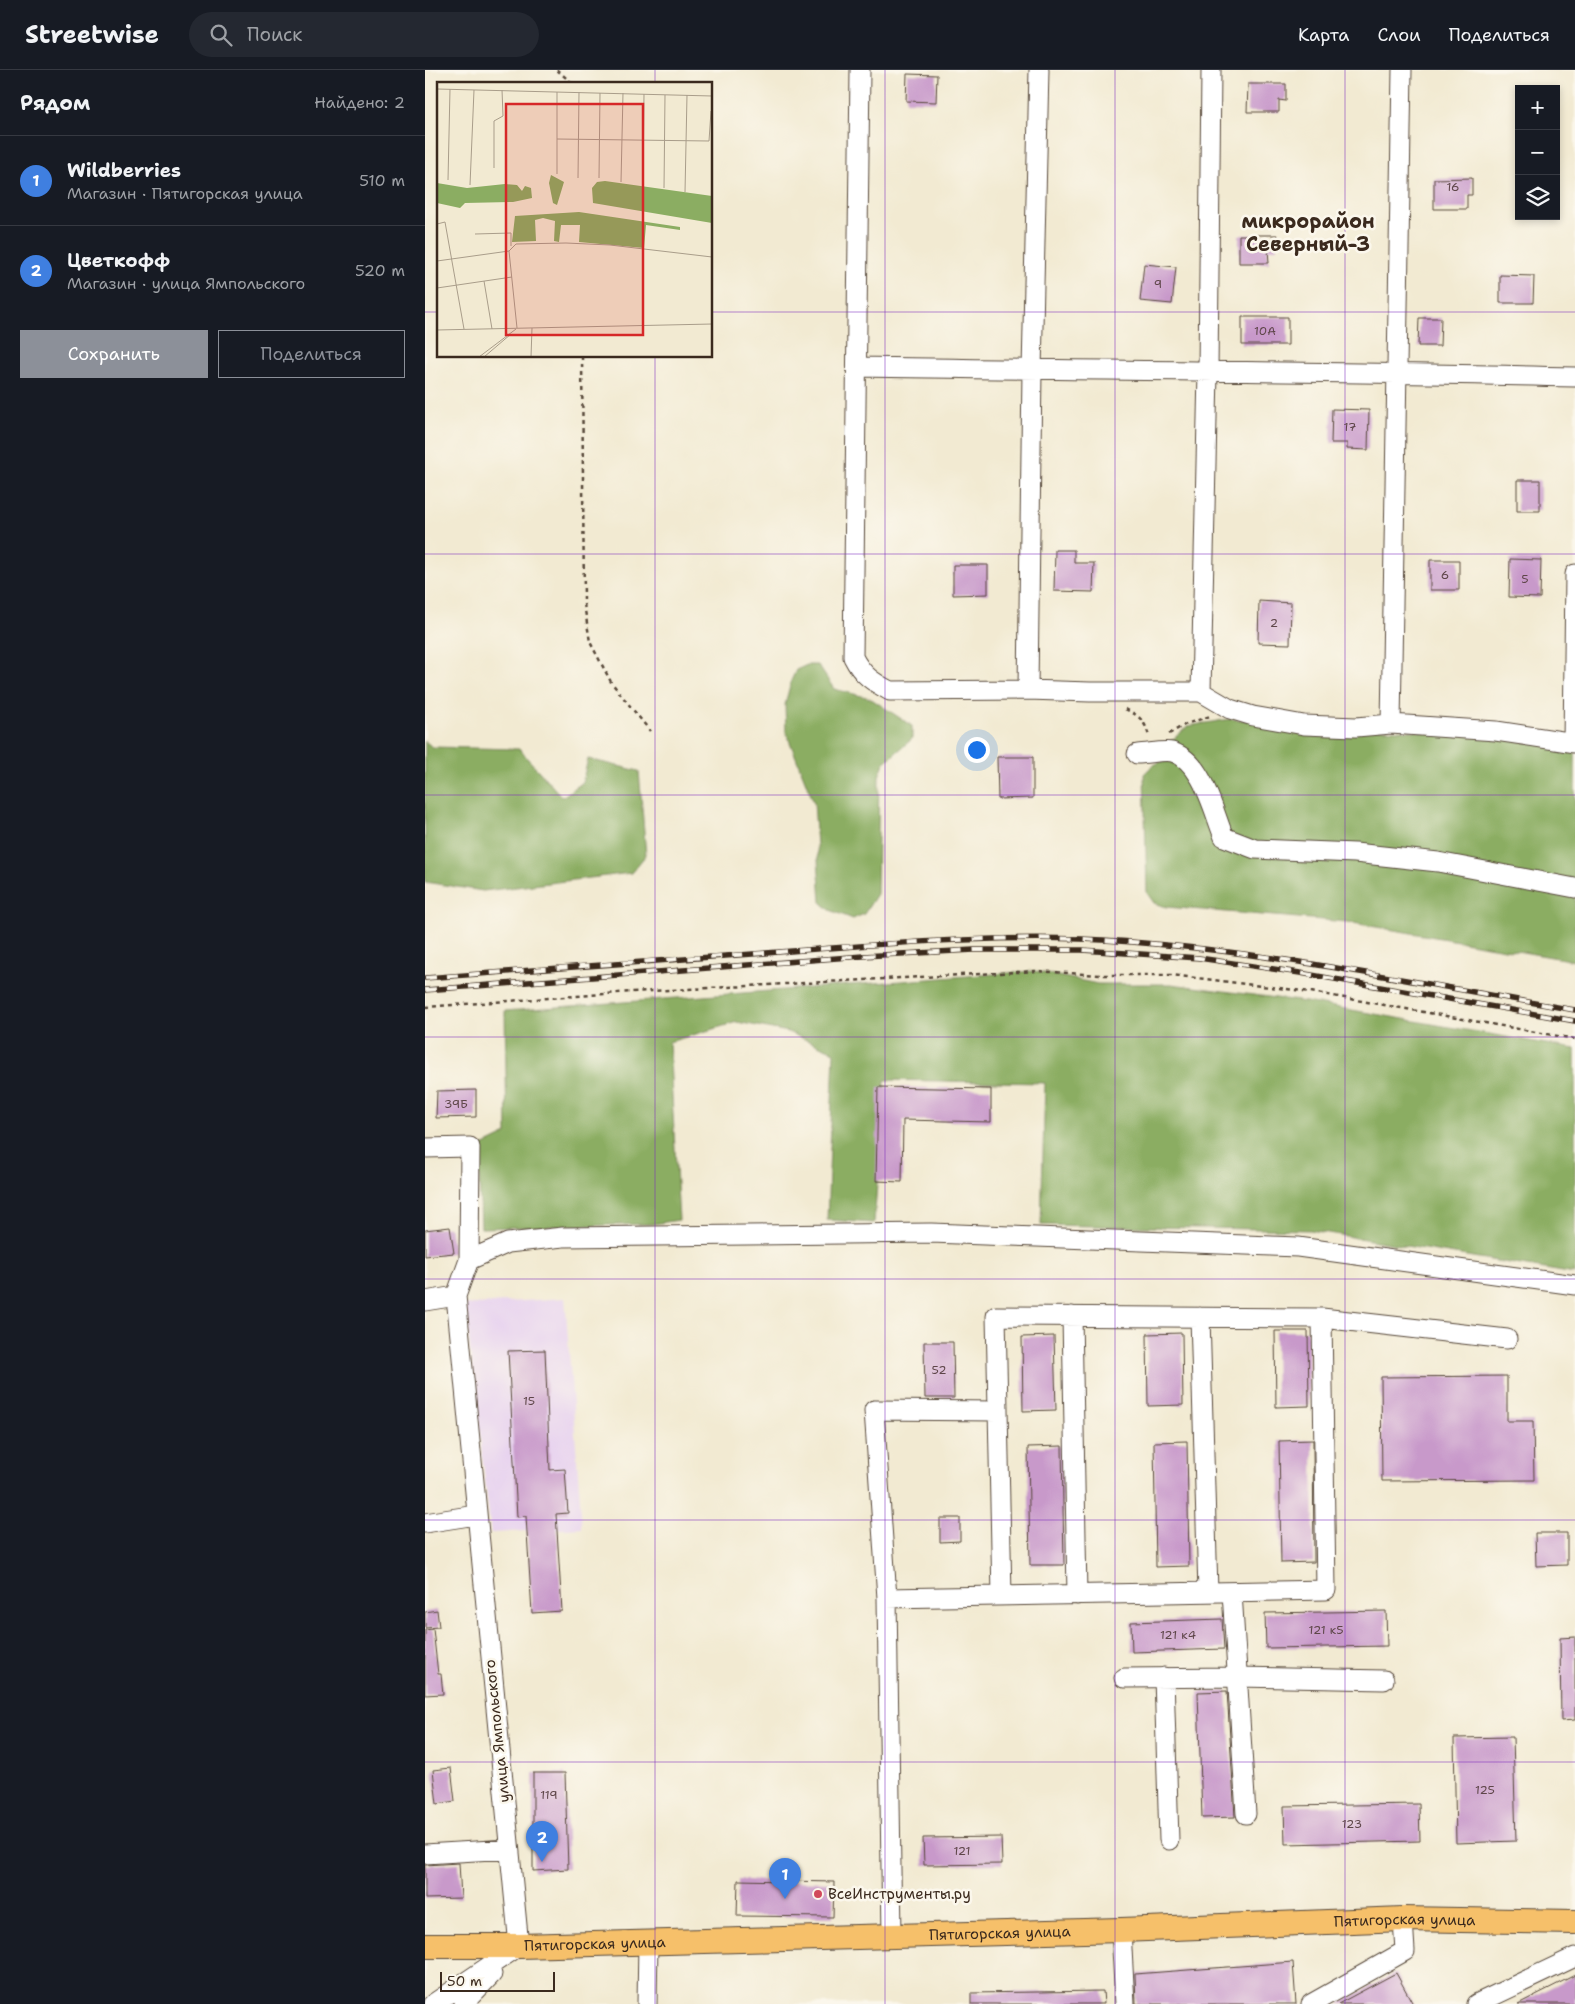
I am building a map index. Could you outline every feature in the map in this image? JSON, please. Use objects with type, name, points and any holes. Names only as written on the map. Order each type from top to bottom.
[{"type":"main road","name":"Пятигорская улица","points":[[425,1946],[519,1946],[1121,1930],[1403,1919],[1575,1922]]},
{"type":"street","points":[[860,70],[853,657],[860,670],[872,681],[890,691],[1201,692],[1230,709],[1253,716],[1304,725],[1356,727],[1391,724],[1495,731],[1574,743],[1575,574]]},
{"type":"street","points":[[1028,690],[1032,370],[1039,70]]},
{"type":"street","points":[[1201,692],[1208,372],[1211,70]]},
{"type":"street","points":[[1391,724],[1402,70]]},
{"type":"street","points":[[857,367],[1208,372],[1397,372],[1575,377]]},
{"type":"street","points":[[1144,754],[1171,752],[1187,760],[1197,772],[1224,837],[1255,849],[1355,853],[1438,862],[1575,888]]},
{"type":"street","points":[[425,1148],[470,1147],[469,1260],[456,1296],[425,1301]]},
{"type":"street","points":[[469,1260],[508,1243],[563,1237],[931,1233],[1298,1247],[1575,1284]]},
{"type":"street","name":"улица Ямпольского","points":[[456,1296],[519,1946]]},
{"type":"street","points":[[1002,1596],[996,1316],[1322,1318],[1507,1339]]},
{"type":"street","points":[[1072,1316],[1077,1595]]},
{"type":"street","points":[[1200,1317],[1208,1592]]},
{"type":"street","points":[[887,1598],[1326,1590],[1322,1318]]},
{"type":"street","points":[[891,1936],[887,1598],[874,1410],[998,1411]]},
{"type":"street","points":[[425,1523],[476,1516]]},
{"type":"street","points":[[1232,1592],[1246,1814]]},
{"type":"street","points":[[1164,1677],[1169,1840]]},
{"type":"street","points":[[1124,1678],[1237,1677],[1384,1680]]},
{"type":"street","points":[[425,1854],[509,1849]]},
{"type":"street","points":[[1311,2004],[1405,1952],[1403,1919]]},
{"type":"street","points":[[1121,1930],[1125,2004]]},
{"type":"street","points":[[647,2004],[649,1942]]},
{"type":"street","points":[[433,2004],[519,1946]]},
{"type":"street","points":[[463,2004],[519,1946]]},
{"type":"street","points":[[1476,2004],[1575,1957]]},
{"type":"path","points":[[557,70],[571,82]]},
{"type":"path","points":[[581,358],[584,604],[590,642],[611,682],[650,731]]},
{"type":"path","points":[[1123,708],[1136,714],[1144,721],[1148,729],[1144,754]]},
{"type":"path","points":[[1144,754],[1168,735],[1186,724],[1230,709]]},
{"type":"path","points":[[425,1006],[632,992],[1037,970],[1100,975],[1172,975],[1311,992],[1575,1039]]},
{"type":"shaded area","points":[[565,1298],[582,1528],[491,1533],[465,1305]]},
{"type":"green space","points":[[807,665],[818,665],[834,689],[870,698],[912,726],[912,739],[884,763],[879,776],[877,894],[864,914],[853,919],[830,910],[821,902],[814,803],[786,732],[785,705],[791,681],[796,670]]},
{"type":"green space","points":[[1230,719],[1491,736],[1575,750],[1575,961],[1347,922],[1166,907],[1154,903],[1147,893],[1144,774],[1154,765],[1163,761],[1186,762],[1170,742],[1188,726]]},
{"type":"green space","points":[[425,741],[432,747],[519,749],[562,797],[582,783],[588,759],[639,771],[646,855],[631,873],[483,891],[425,882]]},
{"type":"green space","points":[[1034,971],[1098,984],[1171,984],[1306,1002],[1575,1049],[1575,1274],[1310,1230],[1041,1225],[1045,1083],[885,1080],[874,1223],[827,1220],[834,1052],[788,1032],[737,1022],[669,1042],[679,1220],[653,1224],[481,1228],[478,1148],[507,1134],[505,1011]]},
{"type":"building","points":[[907,74],[937,75],[936,102],[906,101]]},
{"type":"building","points":[[1248,84],[1286,84],[1286,101],[1279,100],[1279,112],[1247,112]]},
{"type":"building","points":[[1472,178],[1472,195],[1467,195],[1467,209],[1434,209],[1434,179]]},
{"type":"building","points":[[1239,235],[1277,235],[1277,249],[1268,249],[1269,263],[1239,263]]},
{"type":"building","points":[[1144,264],[1176,267],[1172,304],[1140,301]]},
{"type":"building","points":[[1500,275],[1534,276],[1533,303],[1500,303]]},
{"type":"building","points":[[1242,317],[1288,317],[1288,345],[1242,345]]},
{"type":"building","points":[[1419,318],[1441,318],[1440,346],[1418,346]]},
{"type":"building","points":[[1332,409],[1369,410],[1368,450],[1347,449],[1347,443],[1331,443]]},
{"type":"building","points":[[1517,480],[1540,480],[1540,511],[1517,511]]},
{"type":"building","points":[[1055,550],[1074,550],[1074,563],[1094,563],[1093,592],[1054,591]]},
{"type":"building","points":[[1510,559],[1541,560],[1540,598],[1509,597]]},
{"type":"building","points":[[1430,560],[1459,560],[1459,590],[1430,590]]},
{"type":"building","points":[[953,565],[988,565],[988,594],[953,595]]},
{"type":"building","points":[[1259,601],[1291,603],[1290,644],[1258,643]]},
{"type":"building","points":[[997,757],[1033,757],[1033,798],[998,799]]},
{"type":"building","points":[[878,1087],[991,1089],[991,1122],[903,1120],[902,1182],[876,1181]]},
{"type":"building","points":[[476,1090],[476,1117],[436,1118],[437,1091]]},
{"type":"building","points":[[450,1227],[454,1253],[425,1256],[425,1230]]},
{"type":"building","points":[[1275,1331],[1308,1331],[1309,1406],[1276,1407]]},
{"type":"building","points":[[1182,1333],[1183,1405],[1148,1406],[1147,1334]]},
{"type":"building","points":[[1054,1336],[1056,1410],[1023,1411],[1022,1337]]},
{"type":"building","points":[[924,1342],[953,1342],[954,1398],[925,1398]]},
{"type":"building","points":[[545,1350],[550,1470],[565,1469],[568,1513],[556,1514],[562,1611],[532,1613],[526,1516],[517,1517],[508,1351]]},
{"type":"building","points":[[1507,1376],[1507,1421],[1533,1421],[1534,1480],[1382,1481],[1381,1377]]},
{"type":"building","points":[[1313,1440],[1314,1562],[1281,1563],[1279,1441]]},
{"type":"building","points":[[1187,1441],[1189,1566],[1156,1567],[1154,1442]]},
{"type":"building","points":[[1062,1446],[1064,1565],[1030,1565],[1028,1447]]},
{"type":"building","points":[[940,1518],[960,1518],[960,1541],[940,1542]]},
{"type":"building","points":[[1535,1533],[1567,1533],[1567,1565],[1536,1566]]},
{"type":"building","points":[[437,1610],[439,1627],[425,1628],[425,1612]]},
{"type":"building","points":[[1386,1611],[1387,1646],[1266,1648],[1265,1613]]},
{"type":"building","points":[[1222,1619],[1224,1649],[1132,1652],[1131,1622]]},
{"type":"building","points":[[433,1629],[438,1674],[441,1674],[443,1694],[425,1695],[425,1630]]},
{"type":"building","points":[[1575,1637],[1575,1720],[1561,1721],[1560,1638]]},
{"type":"building","points":[[1227,1691],[1235,1817],[1202,1818],[1198,1692]]},
{"type":"building","points":[[1513,1737],[1516,1841],[1456,1843],[1454,1738]]},
{"type":"building","points":[[451,1768],[455,1801],[437,1804],[433,1770]]},
{"type":"building","points":[[533,1773],[565,1773],[568,1869],[533,1871]]},
{"type":"building","points":[[1419,1804],[1420,1841],[1285,1844],[1284,1806]]},
{"type":"building","points":[[1001,1837],[1002,1864],[924,1865],[923,1838]]},
{"type":"building","points":[[459,1863],[461,1898],[425,1899],[425,1865]]},
{"type":"building","points":[[738,1880],[834,1882],[833,1917],[737,1916]]},
{"type":"building","points":[[1293,1962],[1296,2004],[1136,2004],[1135,1974]]},
{"type":"building","points":[[1396,1973],[1413,2004],[1338,2004]]},
{"type":"building","points":[[1575,1975],[1575,2004],[1518,2004]]},
{"type":"building","points":[[1103,1991],[1104,2004],[971,2004],[971,1993]]},
{"type":"railway","points":[[425,978],[892,944],[967,940],[1081,939],[1143,943],[1267,957],[1575,1010]]},
{"type":"railway","points":[[425,990],[863,956],[974,950],[1082,950],[1199,958],[1300,973],[1575,1021]]},
{"type":"place","name":"Цветкофф","points":[[542,1862]]},
{"type":"place","name":"ВсеИнструменты.ру","points":[[818,1894]]},
{"type":"place","name":"Wildberries","points":[[785,1899]]},
{"type":"district","name":"микрорайон Северный-3","points":[[1308,232]]}]
